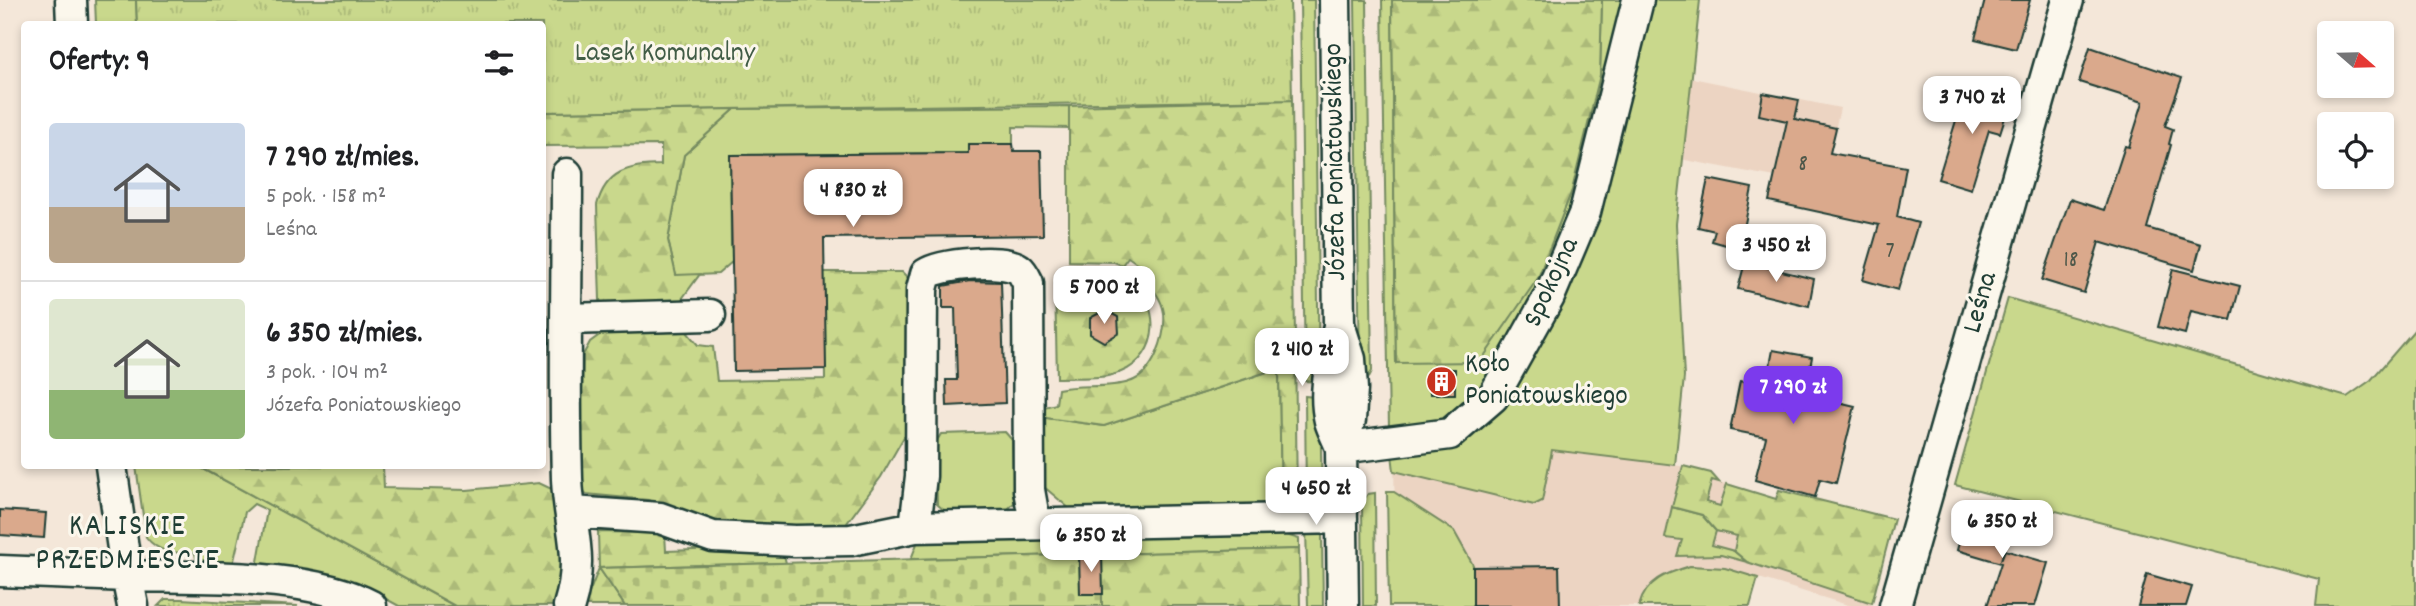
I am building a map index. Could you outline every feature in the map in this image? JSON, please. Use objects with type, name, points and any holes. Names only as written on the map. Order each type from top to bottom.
[{"type":"street","points":[[71,0],[72,21]]},
{"type":"street","name":"Józefa Poniatowskiego","points":[[1335,0],[1339,324],[1329,362],[1327,390],[1330,419],[1341,448],[1343,606]]},
{"type":"street","name":"Spokojna","points":[[1341,448],[1450,434],[1493,397],[1549,297],[1585,212],[1638,0]]},
{"type":"street","name":"Leśna","points":[[1895,606],[2068,0]]},
{"type":"street","points":[[566,174],[567,483],[578,572],[569,606]]},
{"type":"street","points":[[915,527],[921,476],[922,289],[926,274],[937,266],[1006,264],[1020,270],[1028,283],[1029,490],[1035,523]]},
{"type":"street","points":[[567,319],[710,315]]},
{"type":"street","points":[[111,469],[133,606]]},
{"type":"street","points":[[572,512],[660,518],[713,537],[795,541],[851,540],[915,527],[1342,518]]},
{"type":"street","points":[[0,571],[298,584],[337,592],[371,606]]},
{"type":"shaded area","points":[[1692,78],[1840,108],[1823,186],[1680,159]]},
{"type":"shaded area","points":[[1541,449],[1675,465],[1711,473],[1719,482],[1776,499],[1779,490],[1894,519],[1871,606],[1851,606],[1759,578],[1750,606],[1396,606],[1394,455]]},
{"type":"green space","points":[[95,0],[136,0],[137,21],[96,21]]},
{"type":"green space","name":"Lasek Komunalny","points":[[136,0],[1290,0],[1292,100],[546,112],[546,21],[137,21]]},
{"type":"green space","points":[[1300,0],[1314,0],[1319,382],[1305,381]]},
{"type":"green space","points":[[1355,0],[1367,0],[1372,371],[1367,381],[1360,379]]},
{"type":"green space","points":[[1382,0],[1392,0],[1396,363],[1538,278],[1572,190],[1600,75],[1602,0],[1700,0],[1676,224],[1684,377],[1675,465],[1552,450],[1542,501],[1534,505],[1394,471],[1389,429]]},
{"type":"green space","points":[[1392,0],[1602,0],[1600,75],[1572,190],[1538,278],[1480,362],[1396,363]]},
{"type":"green space","points":[[1292,100],[1297,501],[1281,503],[1279,368],[1104,426],[1039,417],[1044,407],[1056,404],[1058,389],[1112,385],[1138,378],[1157,354],[1164,322],[1163,307],[1150,285],[1137,272],[1141,266],[1128,257],[1122,265],[1114,262],[1069,261],[1069,106]]},
{"type":"green space","points":[[1069,106],[1070,128],[1013,127],[1013,144],[968,144],[968,153],[730,155],[731,247],[740,255],[718,274],[676,276],[668,240],[684,155],[735,109]]},
{"type":"green space","points":[[735,109],[684,155],[668,240],[676,275],[700,274],[676,307],[603,306],[600,300],[597,205],[601,194],[606,184],[620,172],[639,166],[661,165],[661,145],[546,146],[546,112]]},
{"type":"green space","points":[[1072,271],[1123,276],[1140,290],[1147,302],[1152,315],[1150,342],[1144,354],[1121,372],[1098,377],[1057,378],[1055,284],[1063,273]]},
{"type":"green space","points":[[824,272],[902,272],[912,282],[913,421],[881,477],[844,527],[738,525],[690,517],[648,500],[586,494],[580,485],[583,355],[590,342],[609,328],[682,326],[698,345],[713,347],[717,381],[825,379]]},
{"type":"green space","points":[[2008,298],[2347,397],[2371,380],[2416,328],[2416,606],[2316,606],[2319,579],[1955,485]]},
{"type":"green space","points":[[1279,368],[1281,503],[1070,509],[1043,486],[1039,417],[1104,426]]},
{"type":"green space","points":[[1305,396],[1315,397],[1320,402],[1322,501],[1306,501]]},
{"type":"green space","points":[[1005,432],[1012,440],[1014,503],[1005,512],[948,514],[937,504],[935,444],[941,434]]},
{"type":"green space","points":[[1683,466],[1711,473],[1719,482],[1712,480],[1706,502],[1720,506],[1727,484],[1776,499],[1779,490],[1894,519],[1872,603],[1747,562],[1734,551],[1737,536],[1716,531],[1702,515],[1672,507]]},
{"type":"green space","points":[[136,469],[204,469],[455,606],[399,606],[355,582],[318,573],[257,567],[267,510],[254,504],[245,512],[233,565],[197,562],[195,553],[162,550],[146,537]]},
{"type":"green space","points":[[204,469],[383,469],[384,488],[467,490],[539,483],[560,493],[567,564],[558,606],[455,606]]},
{"type":"green space","points":[[1387,492],[1394,492],[1454,531],[1473,565],[1473,606],[1389,606]]},
{"type":"green space","points":[[1375,493],[1376,606],[1363,606],[1362,502],[1368,494]]},
{"type":"green space","points":[[1672,507],[1702,515],[1716,531],[1712,545],[1734,551],[1747,562],[1721,555],[1677,556],[1682,540],[1665,538]]},
{"type":"green space","points":[[1248,523],[1299,539],[1299,549],[911,559],[920,536]]},
{"type":"green space","points":[[1306,528],[1315,528],[1322,536],[1323,606],[1308,606]]},
{"type":"green space","points":[[598,532],[665,533],[666,551],[782,547],[786,563],[599,568]]},
{"type":"green space","points":[[1299,549],[1300,606],[1102,606],[1102,554]]},
{"type":"green space","points":[[1102,554],[1102,606],[625,606],[599,568]]},
{"type":"green space","points":[[1690,566],[1725,568],[1758,578],[1750,606],[1639,606],[1642,597],[1658,579]]},
{"type":"green space","points":[[599,568],[625,606],[584,606]]},
{"type":"green space","points":[[165,599],[181,599],[298,606],[158,606]]},
{"type":"building","points":[[1985,0],[2030,0],[2016,49],[1975,39]]},
{"type":"building","points":[[2090,47],[2182,78],[2165,126],[2173,129],[2169,144],[2171,145],[2147,228],[2201,244],[2194,270],[2099,242],[2084,293],[2042,280],[2070,199],[2104,210],[2125,146],[2129,147],[2143,102],[2079,82]]},
{"type":"building","points":[[1966,88],[2010,102],[2000,133],[1989,130],[1971,189],[1938,179]]},
{"type":"building","points":[[1763,93],[1799,100],[1795,119],[1836,128],[1830,153],[1906,167],[1897,217],[1918,223],[1898,290],[1863,280],[1879,225],[1769,201],[1787,121],[1759,115]]},
{"type":"building","points":[[968,144],[1013,144],[1014,151],[1041,151],[1043,235],[824,238],[826,369],[734,371],[730,155],[968,153]]},
{"type":"building","points":[[1708,179],[1752,188],[1740,249],[1712,241],[1715,231],[1698,227]]},
{"type":"building","points":[[1745,262],[1814,279],[1809,306],[1738,289]]},
{"type":"building","points":[[2173,269],[2240,286],[2231,320],[2191,311],[2185,334],[2158,327]]},
{"type":"building","points":[[970,281],[1001,282],[1005,403],[947,406],[946,380],[957,380],[955,308],[943,308],[943,286]]},
{"type":"building","points":[[1105,310],[1118,317],[1119,333],[1104,342],[1090,334],[1090,318]]},
{"type":"building","points":[[1773,350],[1812,357],[1805,394],[1855,406],[1836,483],[1820,479],[1815,497],[1755,480],[1766,437],[1730,430],[1740,381],[1766,386]]},
{"type":"building","name":"Koło Poniatowskiego","points":[[1429,369],[1455,369],[1455,394],[1430,394]]},
{"type":"building","points":[[1969,507],[2013,520],[2001,560],[2005,550],[2048,563],[2035,606],[1987,606],[2001,563],[1957,550]]},
{"type":"building","points":[[0,510],[46,513],[44,538],[0,535]]},
{"type":"building","points":[[1079,554],[1102,554],[1103,594],[1080,594]]},
{"type":"building","points":[[1559,566],[1560,606],[1473,606],[1473,567]]},
{"type":"building","points":[[2147,574],[2192,587],[2186,606],[2138,606]]},
{"type":"place","name":"Koło Poniatowskiego","points":[[1442,382]]},
{"type":"district","name":"KALISKIE PRZEDMIEŚCIE","points":[[128,545]]}]
